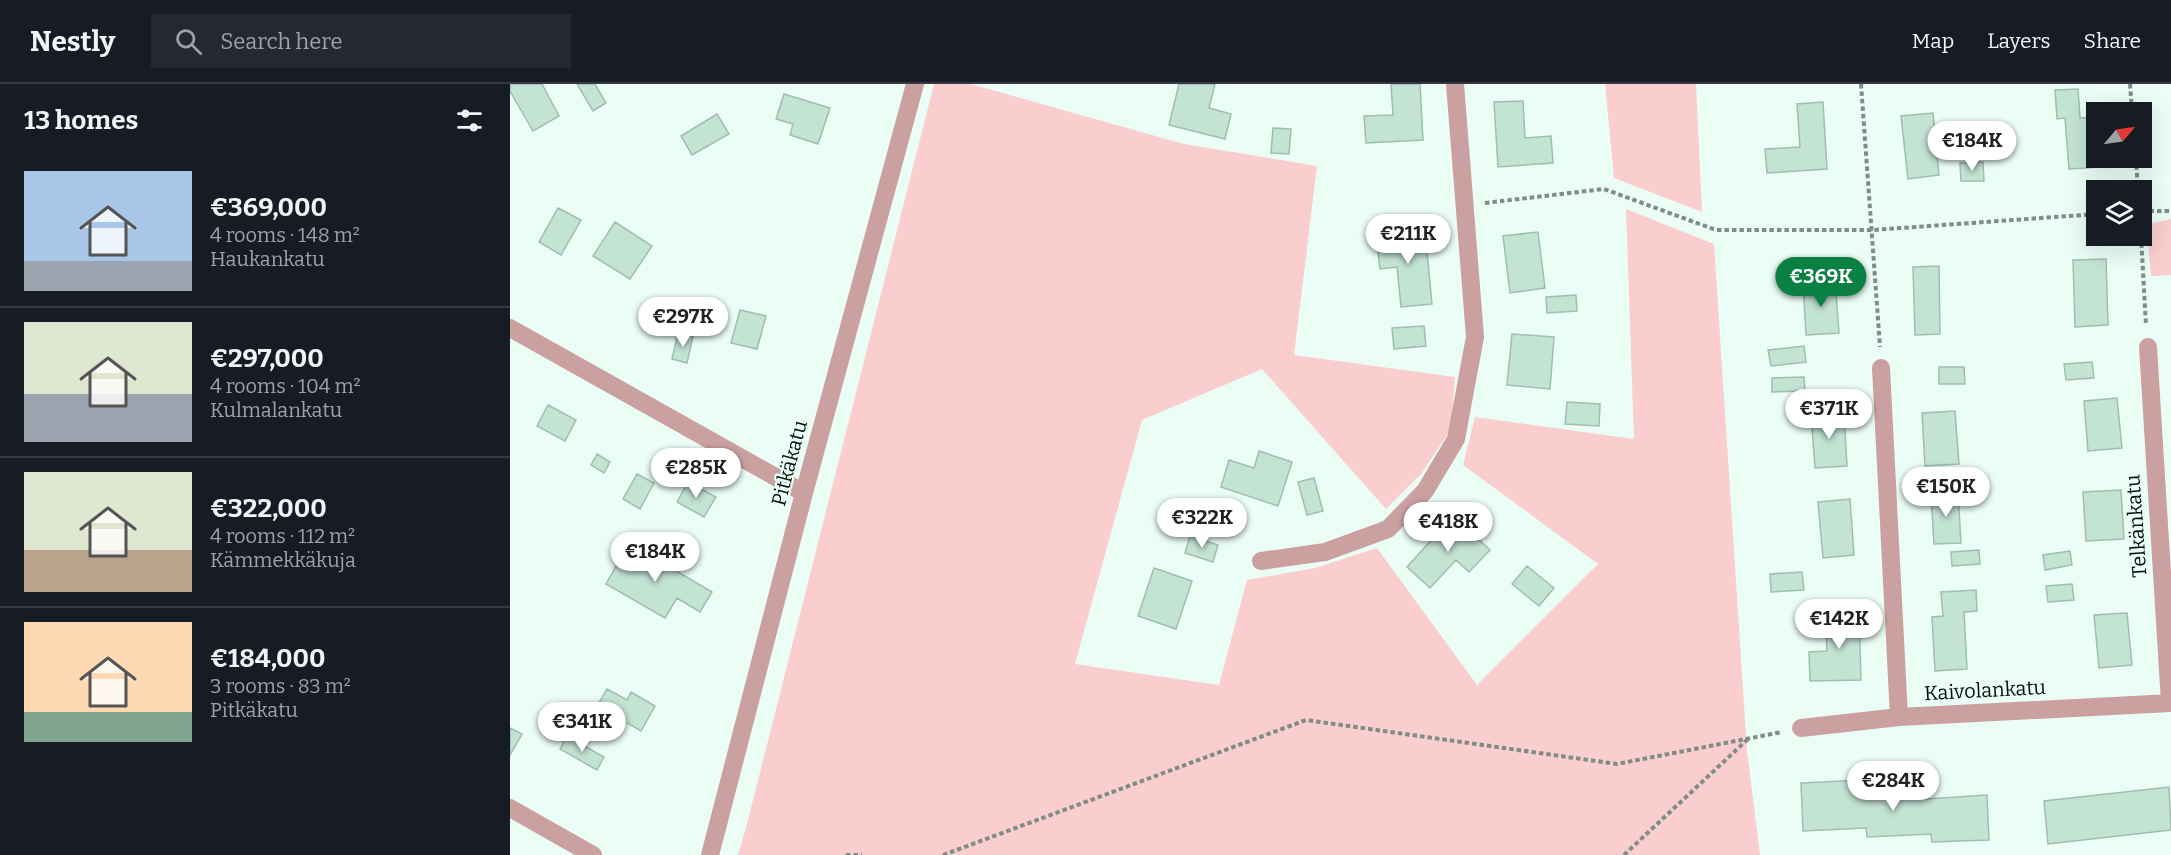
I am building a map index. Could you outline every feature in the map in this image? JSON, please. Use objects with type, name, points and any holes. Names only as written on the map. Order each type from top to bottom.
[{"type":"street","name":"Pitkäkatu","points":[[710,855],[804,493],[915,84]]},
{"type":"street","points":[[1261,561],[1325,552],[1388,529],[1425,491],[1456,438],[1475,337],[1455,84]]},
{"type":"street","points":[[510,328],[804,493]]},
{"type":"street","name":"Telkänkatu","points":[[2148,347],[2170,703]]},
{"type":"street","points":[[1881,368],[1899,717]]},
{"type":"street","name":"Kaivolankatu","points":[[1801,728],[1899,717],[2170,703]]},
{"type":"street","points":[[510,808],[593,855]]},
{"type":"path","points":[[1861,84],[1881,368]]},
{"type":"path","points":[[2130,84],[2131,102]]},
{"type":"path","points":[[1466,206],[1604,189],[1716,230],[1872,230],[2086,215]]},
{"type":"path","points":[[2152,211],[2171,210]]},
{"type":"path","points":[[2142,246],[2148,347]]},
{"type":"path","points":[[943,855],[1306,720],[1617,764],[1801,728]]},
{"type":"path","points":[[1624,855],[1749,738]]},
{"type":"path","points":[[846,855],[862,855]]},
{"type":"shaded area","points":[[934,84],[971,84],[1184,144],[1317,166],[1294,355],[1455,377],[1451,429],[1421,474],[1386,509],[1262,369],[1142,420],[1075,664],[1219,685],[1247,580],[1315,568],[1377,548],[1477,685],[1598,564],[1463,465],[1475,417],[1634,439],[1626,209],[1714,244],[1747,751],[1760,855],[738,855]]},
{"type":"shaded area","points":[[1605,84],[1696,84],[1702,212],[1614,178]]},
{"type":"shaded area","points":[[2171,219],[2171,275],[2151,276],[2148,246],[2152,246],[2153,223]]},
{"type":"building","points":[[510,84],[542,84],[559,116],[533,131],[510,91]]},
{"type":"building","points":[[577,84],[595,84],[606,103],[593,111]]},
{"type":"building","points":[[1179,84],[1215,84],[1209,108],[1231,114],[1225,139],[1169,125]]},
{"type":"building","points":[[1391,84],[1420,84],[1423,140],[1366,143],[1364,116],[1393,115]]},
{"type":"building","points":[[2078,89],[2080,118],[2086,118],[2086,168],[2069,169],[2065,118],[2057,119],[2055,90]]},
{"type":"building","points":[[784,94],[830,108],[818,144],[790,135],[793,124],[776,119]]},
{"type":"building","points":[[1523,101],[1525,138],[1551,136],[1553,163],[1498,167],[1494,102]]},
{"type":"building","points":[[1823,102],[1827,169],[1767,173],[1765,149],[1800,147],[1797,104]]},
{"type":"building","points":[[1933,113],[1939,175],[1908,179],[1901,116]]},
{"type":"building","points":[[717,114],[729,134],[692,155],[681,136]]},
{"type":"building","points":[[1273,128],[1291,129],[1289,154],[1271,153]]},
{"type":"building","points":[[1983,162],[1984,181],[1961,181],[1960,163]]},
{"type":"building","points":[[558,208],[581,220],[561,255],[539,242]]},
{"type":"building","points":[[615,222],[652,246],[630,279],[593,256]]},
{"type":"building","points":[[1425,231],[1432,304],[1401,307],[1397,267],[1380,269],[1376,235]]},
{"type":"building","points":[[1538,232],[1545,288],[1510,293],[1503,236]]},
{"type":"building","points":[[2106,259],[2108,325],[2075,327],[2073,260]]},
{"type":"building","points":[[1939,266],[1940,334],[1915,335],[1913,267]]},
{"type":"building","points":[[1835,280],[1839,333],[1806,335],[1803,282]]},
{"type":"building","points":[[1576,295],[1577,311],[1547,313],[1546,297]]},
{"type":"building","points":[[740,310],[766,316],[757,349],[731,343]]},
{"type":"building","points":[[1424,326],[1426,346],[1394,349],[1392,328]]},
{"type":"building","points":[[678,333],[693,336],[687,363],[672,359]]},
{"type":"building","points":[[1512,334],[1554,337],[1550,389],[1507,385]]},
{"type":"building","points":[[1804,346],[1806,362],[1771,366],[1768,350]]},
{"type":"building","points":[[2092,362],[2094,378],[2066,380],[2064,364]]},
{"type":"building","points":[[1939,367],[1964,367],[1965,384],[1939,384]]},
{"type":"building","points":[[1804,377],[1805,391],[1772,392],[1772,378]]},
{"type":"building","points":[[2117,398],[2122,448],[2088,451],[2084,401]]},
{"type":"building","points":[[1567,402],[1600,404],[1599,426],[1565,424]]},
{"type":"building","points":[[548,405],[576,420],[565,441],[537,426]]},
{"type":"building","points":[[1955,411],[1959,464],[1925,466],[1922,413]]},
{"type":"building","points":[[1844,413],[1847,466],[1815,468],[1811,415]]},
{"type":"building","points":[[1259,451],[1292,462],[1278,506],[1221,487],[1229,460],[1254,468]]},
{"type":"building","points":[[597,454],[610,462],[604,473],[591,465]]},
{"type":"building","points":[[637,474],[654,483],[640,509],[623,499]]},
{"type":"building","points":[[1314,478],[1323,511],[1307,515],[1298,482]]},
{"type":"building","points":[[688,482],[716,497],[704,517],[677,502]]},
{"type":"building","points":[[2121,490],[2124,539],[2086,541],[2083,492]]},
{"type":"building","points":[[1958,492],[1961,543],[1934,544],[1931,494]]},
{"type":"building","points":[[1850,499],[1854,555],[1823,558],[1818,502]]},
{"type":"building","points":[[1453,516],[1490,550],[1469,572],[1456,560],[1430,588],[1407,567]]},
{"type":"building","points":[[1190,536],[1218,545],[1213,562],[1185,553]]},
{"type":"building","points":[[629,543],[712,592],[700,612],[677,598],[665,618],[606,584]]},
{"type":"building","points":[[1979,550],[1980,564],[1952,566],[1951,552]]},
{"type":"building","points":[[2070,551],[2072,565],[2045,570],[2043,555]]},
{"type":"building","points":[[1527,566],[1554,588],[1539,606],[1512,584]]},
{"type":"building","points":[[1154,568],[1192,581],[1176,629],[1138,616]]},
{"type":"building","points":[[1802,572],[1804,590],[1771,592],[1770,574]]},
{"type":"building","points":[[2072,584],[2074,600],[2048,602],[2046,586]]},
{"type":"building","points":[[1976,590],[1977,611],[1964,612],[1967,669],[1935,671],[1932,617],[1943,616],[1941,592]]},
{"type":"building","points":[[1859,613],[1861,680],[1810,681],[1809,652],[1827,651],[1825,614]]},
{"type":"building","points":[[2127,613],[2132,665],[2099,668],[2094,615]]},
{"type":"building","points":[[607,689],[627,700],[631,692],[655,706],[641,731],[597,706]]},
{"type":"building","points":[[510,728],[522,734],[510,755]]},
{"type":"building","points":[[567,736],[604,757],[597,770],[560,749]]},
{"type":"building","points":[[1864,780],[1865,790],[1926,787],[1926,799],[1987,795],[1989,840],[1932,842],[1931,834],[1867,837],[1866,828],[1803,831],[1801,783]]},
{"type":"building","points":[[2169,787],[2171,830],[2048,844],[2044,801]]}]
